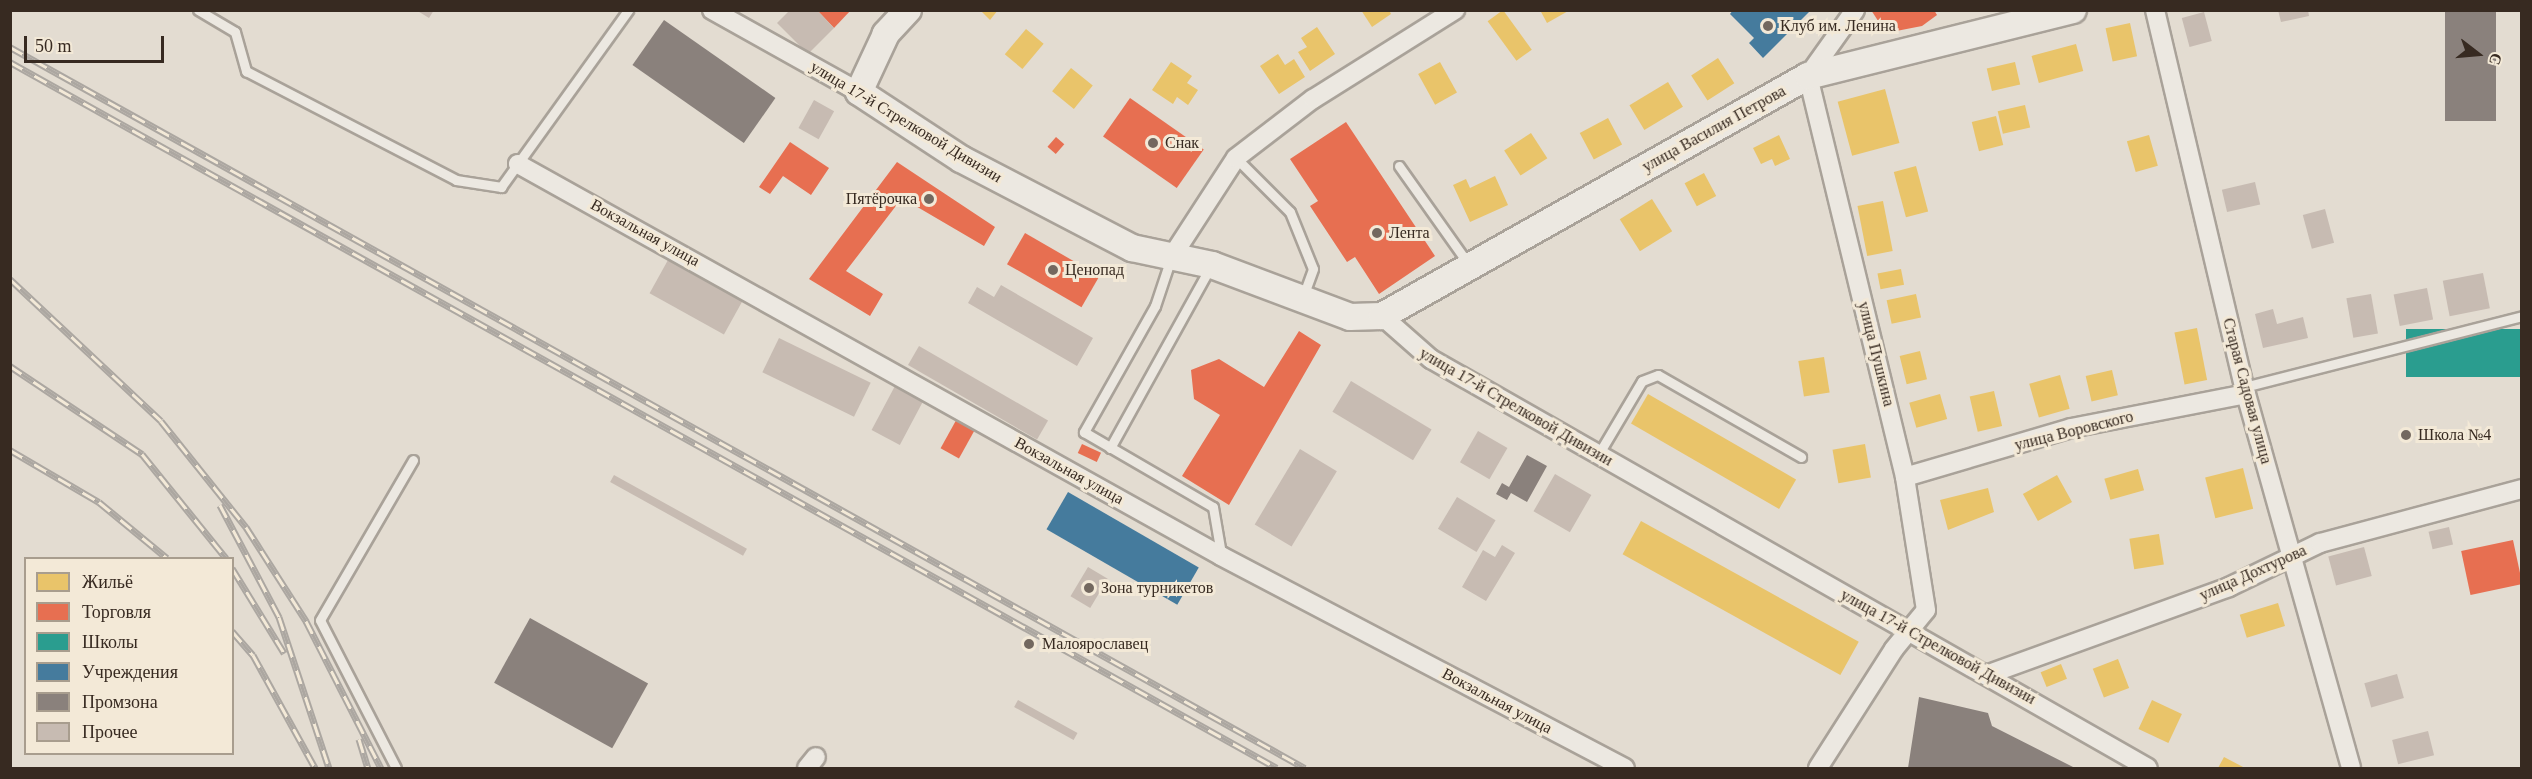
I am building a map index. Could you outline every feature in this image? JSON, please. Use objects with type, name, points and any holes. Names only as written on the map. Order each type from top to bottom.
[{"type":"main road","points":[[859,92],[886,34],[908,10]]},
{"type":"main road","name":"улица Василия Петрова","points":[[1382,316],[1808,76],[2073,10]]},
{"type":"main road","name":"улица 17-й Стрелковой Дивизии","points":[[859,92],[961,159],[1132,248],[1212,265],[1303,296],[1350,317],[1382,316]]},
{"type":"street","name":"улица 17-й Стрелковой Дивизии","points":[[712,10],[859,92]]},
{"type":"street","points":[[1171,258],[1236,158],[1313,99],[1455,10]]},
{"type":"street","points":[[1808,76],[1854,10]]},
{"type":"street","name":"Старая Садовая улица","points":[[2155,10],[2245,390],[2294,558],[2351,768]]},
{"type":"street","name":"улица Пушкина","points":[[1808,76],[1905,477],[1926,610],[1914,632]]},
{"type":"street","name":"Вокзальная улица","points":[[518,164],[1221,556],[1625,768]]},
{"type":"street","name":"улица 17-й Стрелковой Дивизии","points":[[1382,316],[1409,345],[1598,455],[1989,674],[2148,768]]},
{"type":"street","name":"улица Воровского","points":[[1905,477],[2071,428],[2245,390]]},
{"type":"street","name":"улица Дохтурова","points":[[1989,674],[2294,558],[2320,543],[2522,489]]},
{"type":"street","points":[[1818,768],[1894,649],[1914,632]]},
{"type":"lane","points":[[198,10],[234,32],[246,71],[456,180],[501,188],[628,10]]},
{"type":"lane","points":[[1236,158],[1290,212],[1313,269],[1303,296]]},
{"type":"lane","points":[[1399,166],[1470,267]]},
{"type":"lane","points":[[1171,258],[1155,306],[1083,432],[1213,507],[1221,556]]},
{"type":"lane","points":[[1110,448],[1212,265]]},
{"type":"lane","points":[[2245,390],[2522,316]]},
{"type":"lane","points":[[1598,455],[1642,381],[1658,375],[1801,457]]},
{"type":"lane","points":[[396,768],[320,620],[413,460]]},
{"type":"building: Жильё","points":[[980,10],[998,10],[990,20]]},
{"type":"building: Жильё","points":[[1361,10],[1389,10],[1391,14],[1372,27]]},
{"type":"building: Жильё","points":[[1503,10],[1532,50],[1516,61],[1488,21]]},
{"type":"building: Жильё","points":[[1540,10],[1570,10],[1547,23]]},
{"type":"building: Жильё","points":[[2130,23],[2137,56],[2113,61],[2106,28]]},
{"type":"building: Жильё","points":[[1317,27],[1335,54],[1310,71],[1298,52],[1307,47],[1301,38]]},
{"type":"building: Жильё","points":[[1026,29],[1044,44],[1022,69],[1005,54]]},
{"type":"building: Жильё","points":[[2076,44],[2083,71],[2039,83],[2032,56]]},
{"type":"building: Жильё","points":[[1278,54],[1285,65],[1294,59],[1305,77],[1279,94],[1260,66]]},
{"type":"building: Жильё","points":[[1718,58],[1734,83],[1708,101],[1691,75]]},
{"type":"building: Жильё","points":[[1171,62],[1192,76],[1187,83],[1198,90],[1188,105],[1177,97],[1173,104],[1152,90]]},
{"type":"building: Жильё","points":[[1440,62],[1457,93],[1435,105],[1418,74]]},
{"type":"building: Жильё","points":[[2015,62],[2020,84],[1992,91],[1987,69]]},
{"type":"building: Жильё","points":[[1071,68],[1093,86],[1074,109],[1052,91]]},
{"type":"building: Жильё","points":[[1668,82],[1683,107],[1644,130],[1629,105]]},
{"type":"building: Жильё","points":[[1885,89],[1899,143],[1852,156],[1838,102]]},
{"type":"building: Жильё","points":[[2025,105],[2030,127],[2003,134],[1998,111]]},
{"type":"building: Жильё","points":[[1996,116],[2003,145],[1979,151],[1972,122]]},
{"type":"building: Жильё","points":[[1608,118],[1622,144],[1594,160],[1580,133]]},
{"type":"building: Жильё","points":[[1531,133],[1547,158],[1521,176],[1504,150]]},
{"type":"building: Жильё","points":[[1779,135],[1790,159],[1775,166],[1772,159],[1761,164],[1753,148]]},
{"type":"building: Жильё","points":[[2149,135],[2158,166],[2136,172],[2127,141]]},
{"type":"building: Жильё","points":[[1916,166],[1928,211],[1906,217],[1894,172]]},
{"type":"building: Жильё","points":[[1704,173],[1716,196],[1697,206],[1685,183]]},
{"type":"building: Жильё","points":[[1495,176],[1508,205],[1470,222],[1453,185],[1466,179],[1470,188]]},
{"type":"building: Жильё","points":[[1652,199],[1672,231],[1640,251],[1620,219]]},
{"type":"building: Жильё","points":[[1883,201],[1893,251],[1867,256],[1857,206]]},
{"type":"building: Жильё","points":[[1901,269],[1904,285],[1880,289],[1877,274]]},
{"type":"building: Жильё","points":[[1916,294],[1921,317],[1892,324],[1887,300]]},
{"type":"building: Жильё","points":[[2197,328],[2207,380],[2185,384],[2174,332]]},
{"type":"building: Жильё","points":[[1920,351],[1927,379],[1907,384],[1900,356]]},
{"type":"building: Жильё","points":[[1824,357],[1830,393],[1804,397],[1798,361]]},
{"type":"building: Жильё","points":[[2112,370],[2118,395],[2092,401],[2086,376]]},
{"type":"building: Жильё","points":[[2060,375],[2070,409],[2039,417],[2029,384]]},
{"type":"building: Жильё","points":[[1994,391],[2002,426],[1978,432],[1970,397]]},
{"type":"building: Жильё","points":[[1648,394],[1796,480],[1779,509],[1631,423]]},
{"type":"building: Жильё","points":[[1940,394],[1947,419],[1916,428],[1909,403]]},
{"type":"building: Жильё","points":[[1865,444],[1871,477],[1838,483],[1833,450]]},
{"type":"building: Жильё","points":[[2243,468],[2253,509],[2215,518],[2205,477]]},
{"type":"building: Жильё","points":[[2138,469],[2144,490],[2110,500],[2104,479]]},
{"type":"building: Жильё","points":[[2057,475],[2072,502],[2038,521],[2023,494]]},
{"type":"building: Жильё","points":[[1988,488],[1994,512],[1948,530],[1940,500]]},
{"type":"building: Жильё","points":[[1641,521],[1859,642],[1840,675],[1623,554]]},
{"type":"building: Жильё","points":[[2159,534],[2164,565],[2134,569],[2129,539]]},
{"type":"building: Жильё","points":[[2278,603],[2285,626],[2247,638],[2240,615]]},
{"type":"building: Жильё","points":[[2118,659],[2129,688],[2104,698],[2093,669]]},
{"type":"building: Жильё","points":[[2061,664],[2067,679],[2047,687],[2041,672]]},
{"type":"building: Жильё","points":[[2152,700],[2182,714],[2168,743],[2138,729]]},
{"type":"building: Жильё","points":[[2224,757],[2245,768],[2218,768]]},
{"type":"building: Торговля","points":[[817,10],[851,10],[834,28]]},
{"type":"building: Торговля","points":[[1871,10],[1934,10],[1937,15],[1922,26],[1886,33]]},
{"type":"building: Торговля","name":"Снак","points":[[1130,98],[1204,150],[1177,188],[1103,137]]},
{"type":"building: Торговля","points":[[1346,122],[1435,256],[1379,294],[1355,257],[1347,262],[1310,206],[1318,201],[1290,159]]},
{"type":"building: Торговля","points":[[1056,137],[1064,144],[1056,154],[1047,147]]},
{"type":"building: Торговля","points":[[790,142],[829,168],[811,195],[783,176],[770,194],[759,187]]},
{"type":"building: Торговля","points":[[897,162],[995,227],[984,246],[902,198],[846,271],[883,294],[870,316],[809,279]]},
{"type":"building: Торговля","name":"Ценопад","points":[[1025,233],[1099,276],[1081,307],[1007,264]]},
{"type":"building: Торговля","points":[[1299,331],[1321,345],[1229,505],[1182,476],[1220,415],[1194,399],[1191,370],[1219,359],[1264,387]]},
{"type":"building: Торговля","points":[[959,415],[977,425],[959,458],[941,448]]},
{"type":"building: Торговля","points":[[1082,444],[1101,453],[1097,462],[1078,453]]},
{"type":"building: Торговля","points":[[2513,540],[2522,584],[2471,595],[2461,551]]},
{"type":"building: Школы","points":[[2406,329],[2522,329],[2522,377],[2406,377]]},
{"type":"building: Учреждения","name":"Клуб им. Ленина","points":[[1733,10],[1811,10],[1763,58],[1749,43],[1754,38],[1730,14]]},
{"type":"building: Учреждения","name":"Малоярославец","points":[[1068,492],[1199,567],[1177,605],[1046,529]]},
{"type":"building: Промзона","points":[[2445,10],[2496,10],[2496,121],[2445,121]]},
{"type":"building: Промзона","points":[[664,20],[775,98],[744,143],[632,65]]},
{"type":"building: Промзона","points":[[1527,455],[1547,466],[1527,502],[1511,493],[1507,500],[1496,494],[1502,483],[1509,487]]},
{"type":"building: Промзона","points":[[530,618],[648,683],[612,748],[494,683]]},
{"type":"building: Промзона","points":[[1919,697],[1988,713],[1992,726],[2075,768],[1908,768]]},
{"type":"building: Прочее","points":[[416,10],[434,10],[429,18]]},
{"type":"building: Прочее","points":[[790,10],[817,10],[834,28],[808,54],[777,23]]},
{"type":"building: Прочее","points":[[2278,10],[2308,10],[2309,16],[2281,22]]},
{"type":"building: Прочее","points":[[2204,12],[2212,41],[2190,47],[2182,18]]},
{"type":"building: Прочее","points":[[814,100],[834,111],[819,139],[798,128]]},
{"type":"building: Прочее","points":[[2255,182],[2260,204],[2227,212],[2222,190]]},
{"type":"building: Прочее","points":[[2325,209],[2334,243],[2312,249],[2303,215]]},
{"type":"building: Прочее","points":[[668,260],[742,301],[724,334],[650,293]]},
{"type":"building: Прочее","points":[[2483,273],[2490,308],[2450,316],[2443,281]]},
{"type":"building: Прочее","points":[[1001,285],[1093,338],[1077,366],[968,303],[977,287],[994,297]]},
{"type":"building: Прочее","points":[[2427,288],[2433,319],[2400,326],[2394,294]]},
{"type":"building: Прочее","points":[[2371,294],[2378,333],[2353,338],[2346,298]]},
{"type":"building: Прочее","points":[[2273,309],[2277,324],[2303,317],[2308,338],[2263,348],[2255,314]]},
{"type":"building: Прочее","points":[[779,338],[871,383],[854,417],[762,372]]},
{"type":"building: Прочее","points":[[919,346],[1048,420],[1037,440],[908,365]]},
{"type":"building: Прочее","points":[[1351,381],[1432,429],[1413,460],[1332,412]]},
{"type":"building: Прочее","points":[[896,384],[924,399],[900,445],[872,430]]},
{"type":"building: Прочее","points":[[1478,431],[1507,448],[1489,479],[1460,462]]},
{"type":"building: Прочее","points":[[1300,449],[1337,471],[1292,547],[1255,524]]},
{"type":"building: Прочее","points":[[1555,474],[1591,495],[1570,532],[1534,511]]},
{"type":"building: Прочее","points":[[614,475],[747,549],[743,556],[610,482]]},
{"type":"building: Прочее","points":[[1457,497],[1496,520],[1477,552],[1438,529]]},
{"type":"building: Прочее","points":[[2449,527],[2453,545],[2433,549],[2429,532]]},
{"type":"building: Прочее","points":[[1502,545],[1515,553],[1486,601],[1462,587],[1483,550],[1495,557]]},
{"type":"building: Прочее","points":[[2364,547],[2372,576],[2336,586],[2328,557]]},
{"type":"building: Прочее","name":"Зона турникетов","points":[[1088,567],[1108,579],[1090,608],[1070,596]]},
{"type":"building: Прочее","points":[[2397,674],[2404,698],[2371,707],[2364,683]]},
{"type":"building: Прочее","points":[[1018,700],[1077,733],[1074,740],[1014,707]]},
{"type":"building: Прочее","points":[[2428,731],[2434,755],[2398,764],[2392,740]]},
{"type":"railway","points":[[10,47],[1305,768]]},
{"type":"railway","points":[[10,62],[1277,768]]},
{"type":"railway","points":[[10,279],[161,421],[246,527],[306,621],[381,768]]},
{"type":"railway","points":[[10,366],[142,454],[225,557]]},
{"type":"railway","points":[[10,450],[99,502],[166,557]]},
{"type":"railway","points":[[220,505],[279,617],[329,768]]},
{"type":"railway","points":[[234,571],[284,653]]},
{"type":"railway","points":[[234,633],[253,655],[315,768]]},
{"type":"railway","points":[[359,739],[368,768]]},
{"type":"place","name":"Клуб им. Ленина","points":[[1768,26]]},
{"type":"place","name":"Снак","points":[[1153,143]]},
{"type":"place","name":"Пятёрочка","points":[[929,199]]},
{"type":"place","name":"Лента","points":[[1377,233]]},
{"type":"place","name":"Ценопад","points":[[1053,270]]},
{"type":"place","name":"Школа №4","points":[[2406,435]]},
{"type":"place","name":"Зона турникетов","points":[[1089,588]]},
{"type":"place","name":"Малоярославец","points":[[1029,644]]}]
